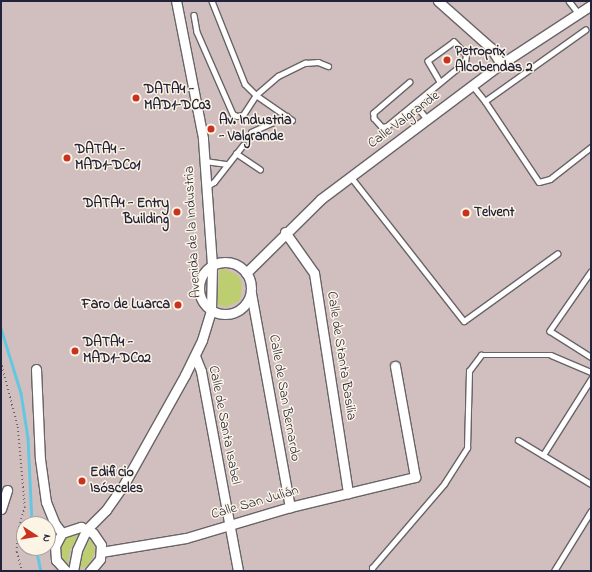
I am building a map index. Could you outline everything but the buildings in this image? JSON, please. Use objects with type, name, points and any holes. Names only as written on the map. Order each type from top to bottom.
[{"type":"street","name":"Avenida de la Industria","points":[[73,571],[77,550],[87,529],[106,510],[138,462],[195,356],[210,310],[212,264],[202,130],[176,1]]},
{"type":"street","points":[[438,1],[491,48],[501,64]]},
{"type":"street","name":"Calle Valgrande","points":[[246,273],[285,232],[321,199],[501,64],[590,8]]},
{"type":"street","name":"Calle de Stanta Basilia","points":[[285,232],[314,273],[348,493]]},
{"type":"street","points":[[227,262],[241,267],[246,273],[251,293],[244,305],[235,312],[219,314],[210,310],[201,299],[199,283],[202,276],[212,264],[227,262]]},
{"type":"street","name":"Calle de San Bernardo","points":[[251,293],[290,507]]},
{"type":"street","name":"Calle de Santa Isabel","points":[[195,356],[201,372],[238,571]]},
{"type":"street","name":"Calle San Julián","points":[[101,552],[186,538],[290,507],[415,477],[394,366]]},
{"type":"street","points":[[36,369],[40,459],[46,502],[55,524],[62,533]]},
{"type":"street","points":[[1,509],[7,490]]},
{"type":"street","points":[[66,571],[56,560],[55,546],[62,533],[74,528],[87,529],[98,539],[101,552],[100,559],[91,571]]},
{"type":"lane","points":[[212,1],[245,84],[256,95],[292,120]]},
{"type":"lane","points":[[569,1],[579,14]]},
{"type":"lane","points":[[194,15],[198,32],[233,114],[237,116],[243,114],[256,95],[278,76],[305,63],[318,62],[328,66]]},
{"type":"lane","points":[[485,101],[585,30]]},
{"type":"lane","points":[[410,82],[374,113],[374,118],[384,127],[415,104],[465,62],[466,55],[454,42],[428,61],[440,82]]},
{"type":"lane","points":[[473,86],[485,101],[539,182],[550,179],[591,148]]},
{"type":"lane","points":[[415,104],[428,120]]},
{"type":"lane","points":[[251,132],[287,116]]},
{"type":"lane","points":[[206,186],[214,182],[243,145]]},
{"type":"lane","points":[[236,153],[260,169]]},
{"type":"lane","points":[[204,161],[227,164]]},
{"type":"lane","points":[[351,177],[464,321],[557,254]]},
{"type":"lane","points":[[591,272],[550,331],[591,357]]},
{"type":"lane","points":[[372,571],[372,568],[444,484],[467,448],[469,371],[481,355],[552,355],[591,372]]},
{"type":"lane","points":[[543,454],[591,379]]},
{"type":"lane","points":[[518,440],[591,484]]},
{"type":"lane","points":[[554,571],[591,511]]},
{"type":"path","points":[[1,362],[18,427],[25,507],[18,531],[17,552],[22,571]]},
{"type":"shaded area","points":[[1,1],[591,1],[591,571],[1,571]]},
{"type":"green space","points":[[220,267],[238,275],[242,283],[241,297],[238,302],[226,307],[217,305]]},
{"type":"green space","points":[[76,532],[79,533],[70,551],[67,566],[59,555],[60,542],[67,535]]},
{"type":"green space","points":[[91,538],[95,549],[94,555],[88,565],[80,569],[82,555]]},
{"type":"waterway","points":[[1,328],[21,393],[28,438],[32,516]]},
{"type":"waterway","points":[[38,556],[41,571]]},
{"type":"place","name":"Petroprix Alcobendas 2","points":[[447,60]]},
{"type":"place","name":"DATA4 - MAD1-DC03","points":[[136,98]]},
{"type":"place","name":"Av. Industria - Valgrande","points":[[211,129]]},
{"type":"place","name":"DATA4 - MAD1-DC01","points":[[67,158]]},
{"type":"place","name":"DATA4 - Entry Building","points":[[177,212]]},
{"type":"place","name":"Telvent","points":[[466,213]]},
{"type":"place","name":"Faro de Luarca","points":[[178,305]]},
{"type":"place","name":"DATA4 - MAD1-DC02","points":[[75,351]]},
{"type":"place","name":"Edificio Isósceles","points":[[82,481]]}]
